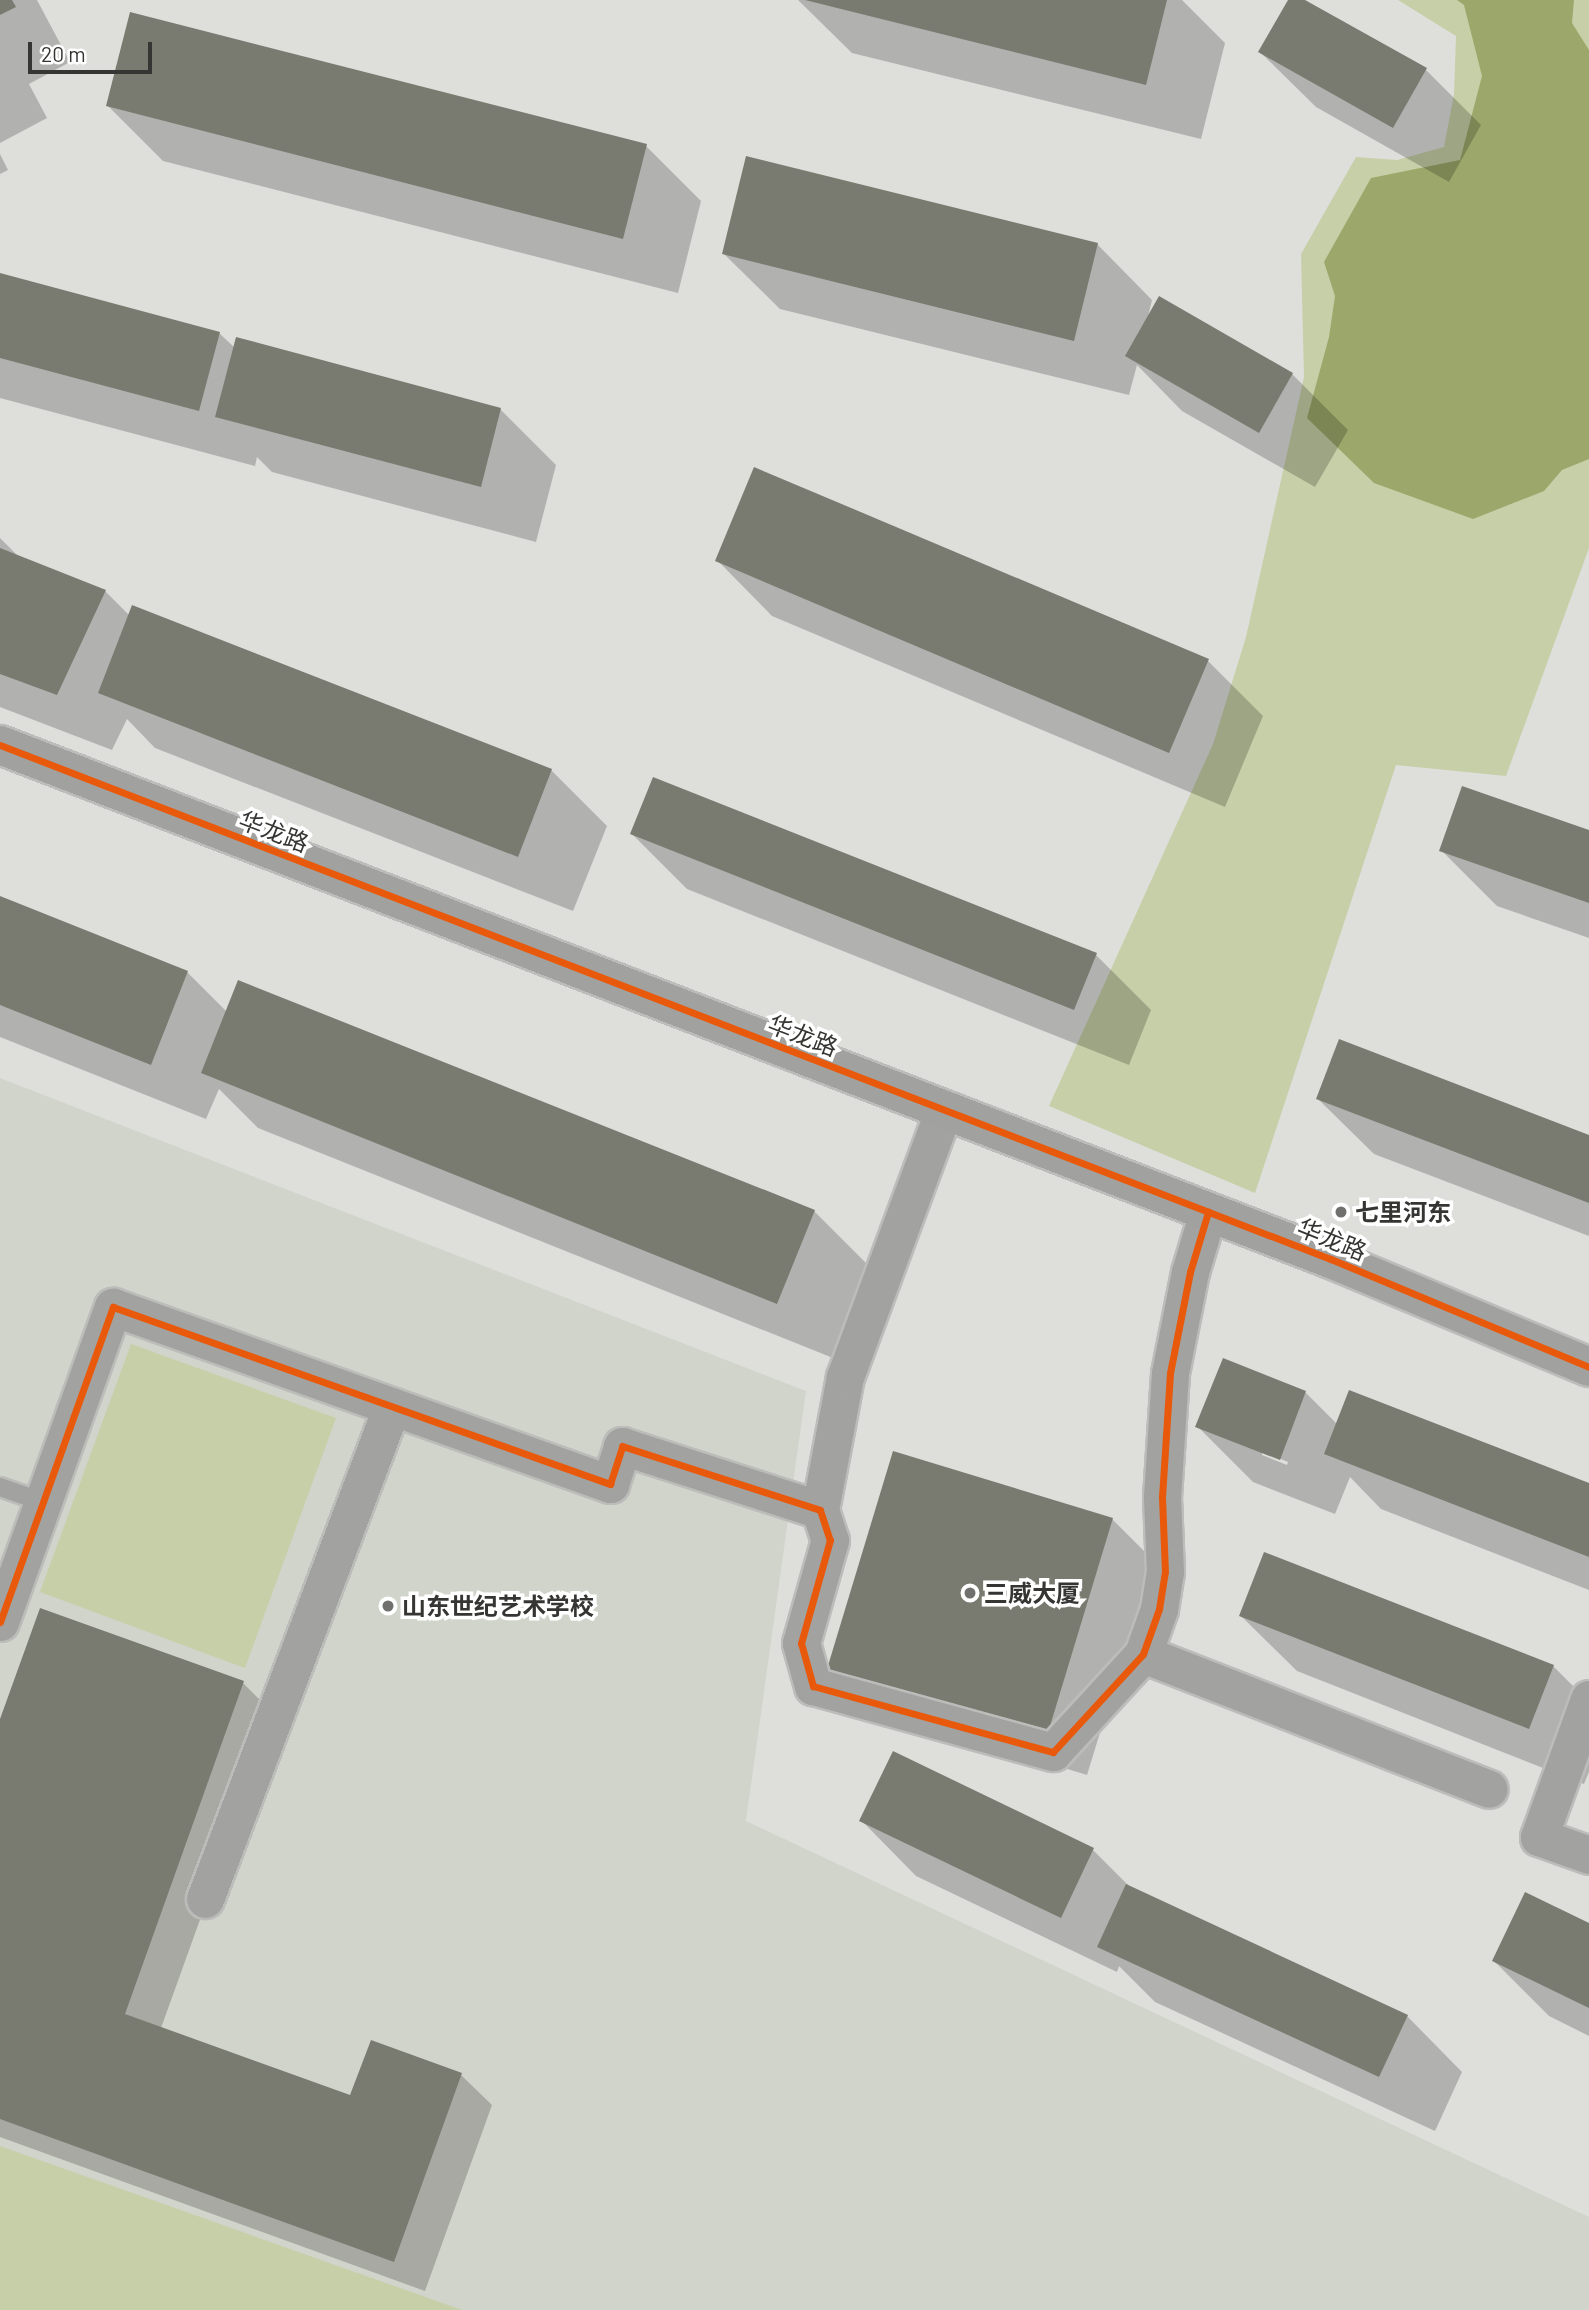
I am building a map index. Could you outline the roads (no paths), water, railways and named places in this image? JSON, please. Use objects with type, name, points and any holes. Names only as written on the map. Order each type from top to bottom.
[{"type":"main road","name":"华龙路","points":[[0,745],[1208,1212],[1589,1367]]},
{"type":"street","points":[[944,1110],[845,1377],[820,1510],[830,1540],[801,1643],[813,1686],[1053,1752],[1143,1654],[1165,1572],[1162,1497],[1170,1373],[1190,1272],[1208,1212]]},
{"type":"street","points":[[0,1622],[113,1307],[610,1484],[622,1447],[820,1510]]},
{"type":"street","points":[[205,1899],[391,1406]]},
{"type":"street","points":[[1143,1654],[1489,1789]]},
{"type":"street","points":[[1589,1699],[1539,1837],[1589,1855]]},
{"type":"lane","points":[[0,1487],[43,1502]]},
{"type":"place","name":"七里河东","points":[[1341,1212]]},
{"type":"place","name":"三威大厦","points":[[970,1593]]},
{"type":"place","name":"山东世纪艺术学校","points":[[388,1606]]}]
